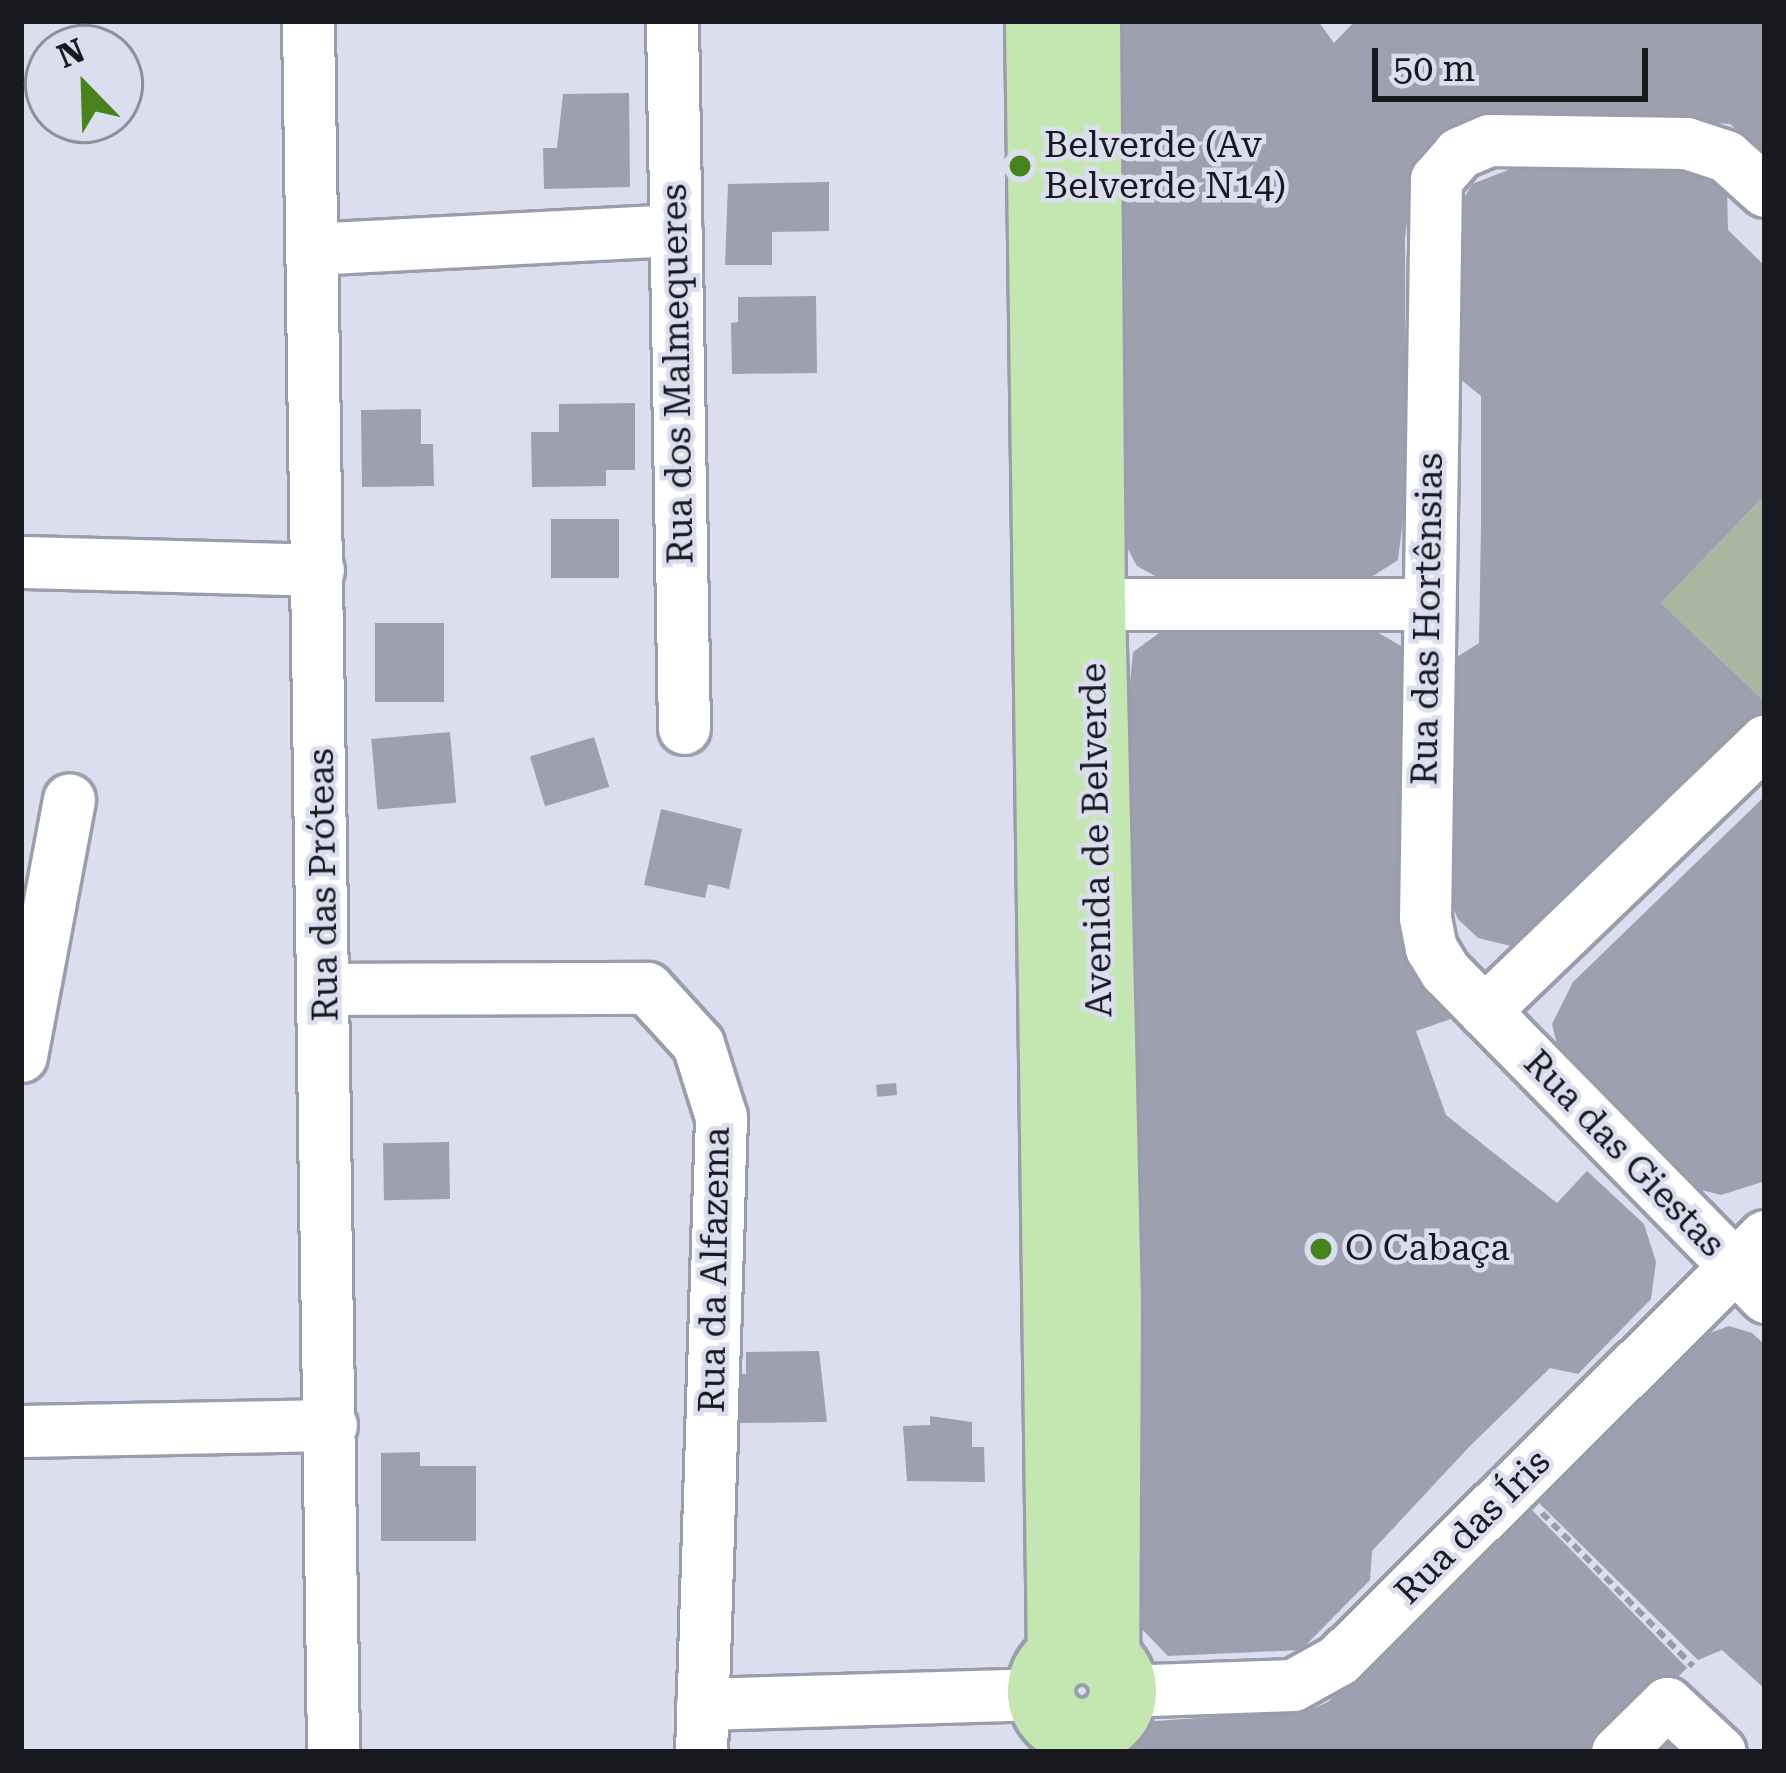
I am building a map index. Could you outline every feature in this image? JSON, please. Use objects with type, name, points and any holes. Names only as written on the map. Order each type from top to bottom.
[{"type":"main road","name":"Avenida de Belverde","points":[[1039,21],[1068,604],[1082,1706]]},
{"type":"main road","name":"Avenida de Belverde","points":[[1068,604],[1087,21]]},
{"type":"street","name":"Rua das Próteas","points":[[308,21],[326,989],[333,1749]]},
{"type":"street","name":"Rua dos Malmequeres","points":[[672,21],[684,728]]},
{"type":"street","name":"Rua das Hortênsias","points":[[1484,1011],[1445,970],[1427,934],[1432,194],[1446,165],[1489,140],[1686,142],[1726,156],[1765,191]]},
{"type":"street","points":[[312,249],[676,230]]},
{"type":"street","points":[[21,562],[318,571]]},
{"type":"street","points":[[1068,604],[1428,604]]},
{"type":"street","points":[[1484,1011],[1765,741]]},
{"type":"street","points":[[21,1056],[69,799]]},
{"type":"street","name":"Rua da Alfazema","points":[[326,989],[646,988],[698,1044],[721,1117],[701,1728]]},
{"type":"street","name":"Rua das Giestas","points":[[1484,1011],[1755,1266]]},
{"type":"street","name":"Rua das Íris","points":[[701,1728],[1082,1706],[1293,1685],[1316,1676],[1515,1485],[1755,1266]]},
{"type":"street","points":[[21,1431],[331,1425]]},
{"type":"street","points":[[1617,1752],[1667,1703],[1720,1752]]},
{"type":"path","points":[[1515,1485],[1698,1671],[1667,1703]]},
{"type":"green space","points":[[1765,495],[1765,702],[1661,603]]},
{"type":"building","points":[[1117,21],[1318,21],[1334,43],[1355,21],[1765,21],[1765,155],[1730,124],[1676,120],[1413,176],[1405,238],[1406,495],[1398,560],[1362,583],[1164,581],[1137,566],[1124,542]]},
{"type":"building","points":[[629,93],[630,187],[544,189],[543,148],[557,148],[563,94]]},
{"type":"building","points":[[1516,167],[1713,173],[1727,189],[1728,230],[1765,266],[1765,495],[1661,603],[1765,702],[1765,720],[1515,947],[1478,938],[1458,919],[1448,896],[1452,660],[1479,643],[1481,526],[1481,396],[1455,375],[1458,209],[1472,184]]},
{"type":"building","points":[[829,182],[829,231],[772,232],[772,265],[725,265],[728,184]]},
{"type":"building","points":[[816,296],[817,373],[732,374],[731,323],[738,322],[738,297]]},
{"type":"building","points":[[635,403],[635,470],[606,470],[606,486],[532,487],[531,432],[559,432],[559,404]]},
{"type":"building","points":[[421,409],[421,444],[433,444],[434,486],[362,487],[361,410]]},
{"type":"building","points":[[551,519],[619,519],[619,578],[551,578]]},
{"type":"building","points":[[375,623],[444,623],[444,702],[375,702]]},
{"type":"building","points":[[1166,628],[1372,629],[1401,646],[1407,661],[1418,962],[1454,1018],[1416,1031],[1446,1115],[1557,1203],[1587,1171],[1644,1224],[1656,1262],[1651,1299],[1578,1374],[1550,1368],[1470,1446],[1372,1551],[1370,1580],[1301,1650],[1168,1656],[1137,1624],[1126,723],[1133,652]]},
{"type":"building","points":[[450,732],[456,803],[377,810],[371,739]]},
{"type":"building","points":[[594,737],[609,787],[545,806],[530,757]]},
{"type":"building","points":[[1765,796],[1765,1181],[1721,1195],[1685,1186],[1559,1053],[1552,1024],[1573,982]]},
{"type":"building","points":[[661,809],[742,829],[729,889],[708,884],[705,898],[644,885]]},
{"type":"building","points":[[896,1083],[897,1095],[877,1097],[876,1085]]},
{"type":"building","points":[[449,1142],[450,1199],[384,1200],[383,1143]]},
{"type":"building","points":[[1729,1326],[1752,1333],[1765,1345],[1765,1689],[1722,1650],[1698,1660],[1537,1501],[1704,1335]]},
{"type":"building","points":[[819,1351],[827,1422],[740,1423],[740,1374],[746,1374],[746,1352]]},
{"type":"building","points":[[930,1416],[972,1422],[972,1447],[984,1447],[985,1482],[907,1481],[903,1426],[930,1425]]},
{"type":"building","points":[[420,1452],[420,1466],[476,1466],[476,1541],[381,1541],[381,1453]]},
{"type":"building","points":[[1530,1508],[1687,1668],[1601,1752],[1124,1752],[1124,1734],[1141,1722],[1309,1710],[1328,1702]]},
{"type":"building","points":[[1678,1726],[1706,1752],[1633,1752]]},
{"type":"place","name":"Belverde (Av Belverde N14)","points":[[1020,166]]},
{"type":"place","name":"O Cabaça","points":[[1321,1249]]}]
